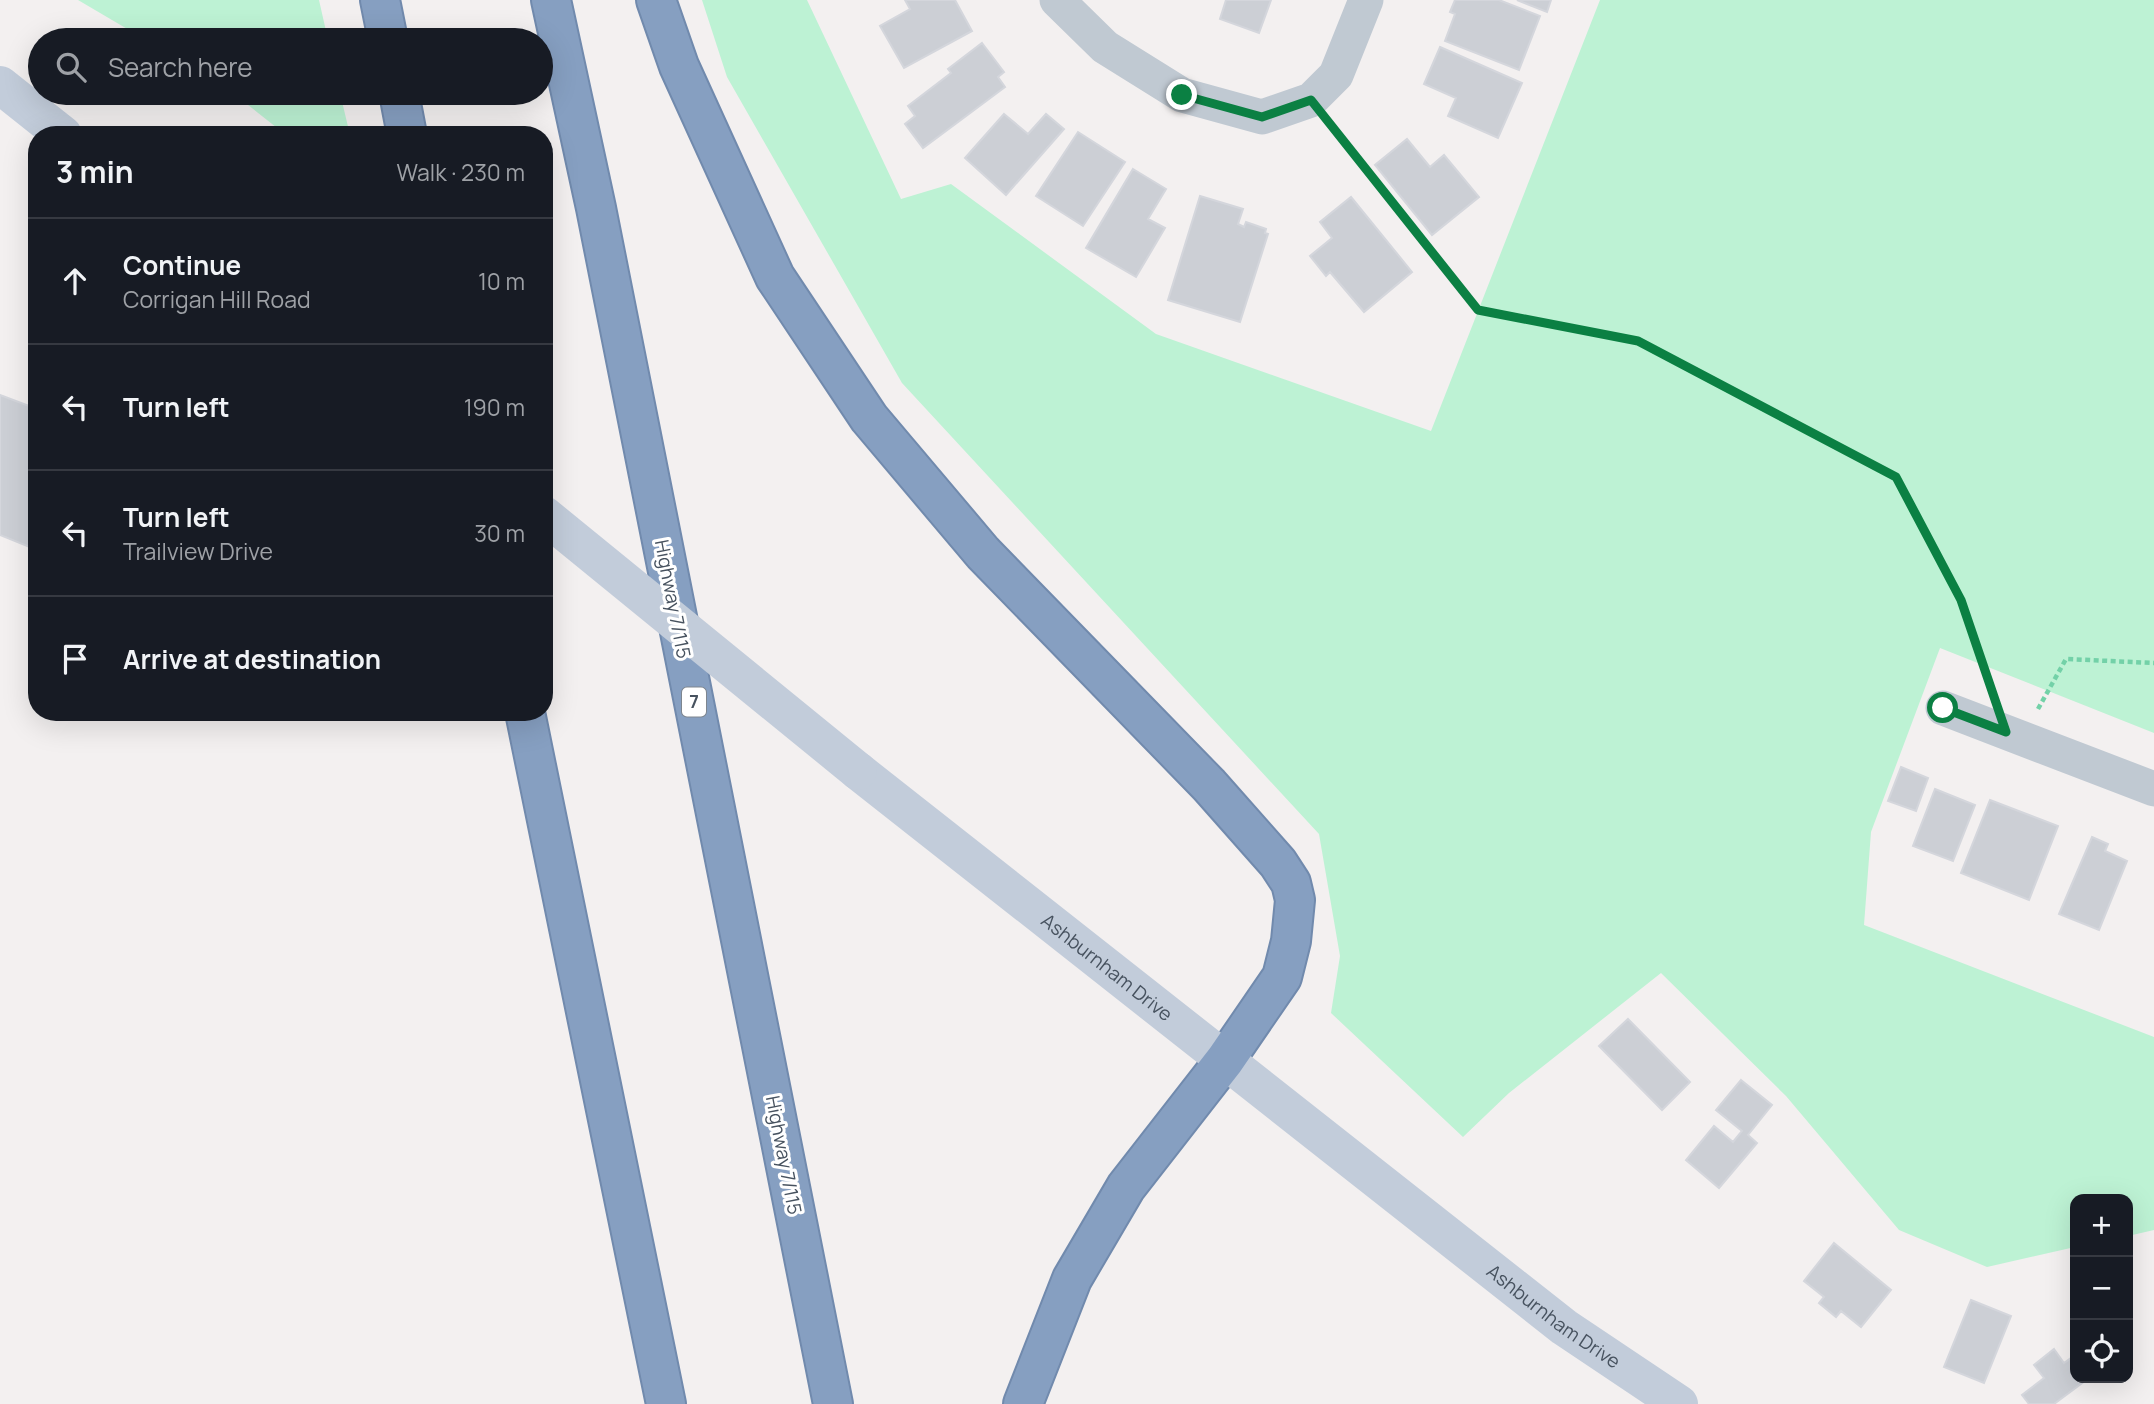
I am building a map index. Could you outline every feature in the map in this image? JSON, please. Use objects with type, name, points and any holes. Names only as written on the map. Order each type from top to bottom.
[{"type":"highway","points":[[380,0],[386,28]]},
{"type":"highway","name":"Highway 7/115","points":[[551,0],[596,208],[833,1404]]},
{"type":"highway","points":[[656,0],[679,66],[775,277],[869,418],[983,553],[1209,785],[1278,863],[1291,883],[1295,900],[1291,941],[1282,977],[1225,1060],[1126,1187],[1072,1279],[1023,1404]]},
{"type":"highway","points":[[401,105],[405,126]]},
{"type":"highway","points":[[527,721],[666,1404]]},
{"type":"main road","points":[[0,85],[52,126]]},
{"type":"main road","name":"Ashburnham Drive","points":[[553,522],[858,771],[1564,1326],[1679,1404]]},
{"type":"street","points":[[1057,0],[1105,47],[1182,95],[1262,117],[1311,100],[1336,75],[1366,0]]},
{"type":"street","points":[[1943,708],[2154,789]]},
{"type":"path","points":[[1311,100],[1478,310],[1638,341],[1896,477],[1961,600],[2014,735]]},
{"type":"path","points":[[2014,735],[2066,659],[2154,663]]},
{"type":"green space","points":[[78,0],[319,0],[325,28],[126,28]]},
{"type":"green space","points":[[702,0],[807,0],[901,199],[951,184],[1156,334],[1431,431],[1600,0],[2154,0],[2154,733],[1940,648],[1871,832],[1864,925],[2154,1037],[2154,1230],[2133,1235],[2133,1194],[2070,1194],[2070,1248],[1987,1267],[1899,1230],[1786,1096],[1661,973],[1509,1093],[1463,1137],[1331,1013],[1340,956],[1319,834],[902,383],[727,77]]},
{"type":"green space","points":[[248,105],[343,105],[348,126],[275,126]]},
{"type":"building","points":[[905,0],[955,0],[972,31],[904,68],[880,26],[910,9]]},
{"type":"building","points":[[1226,0],[1271,0],[1259,33],[1220,19]]},
{"type":"building","points":[[1455,0],[1499,0],[1540,16],[1519,70],[1445,41],[1455,14],[1450,12]]},
{"type":"building","points":[[1517,0],[1551,0],[1547,12]]},
{"type":"building","points":[[982,43],[1004,72],[998,77],[1005,87],[923,148],[905,124],[915,116],[908,106],[951,73],[948,69]]},
{"type":"building","points":[[1440,47],[1522,83],[1498,138],[1448,116],[1456,98],[1424,84]]},
{"type":"building","points":[[1004,114],[1028,134],[1046,114],[1064,129],[1006,195],[965,158]]},
{"type":"building","points":[[1078,132],[1125,162],[1083,226],[1036,196]]},
{"type":"building","points":[[1407,139],[1430,167],[1444,155],[1479,197],[1432,235],[1375,165]]},
{"type":"building","points":[[1133,169],[1166,189],[1148,219],[1165,228],[1136,277],[1086,248]]},
{"type":"building","points":[[1200,196],[1243,209],[1238,224],[1244,227],[1246,222],[1266,229],[1265,233],[1268,234],[1240,322],[1168,300]]},
{"type":"building","points":[[1351,197],[1412,272],[1364,312],[1330,272],[1326,276],[1310,256],[1332,238],[1320,222]]},
{"type":"building","points":[[0,395],[28,406],[28,546],[0,535]]},
{"type":"building","points":[[1901,767],[1928,778],[1916,811],[1888,801]]},
{"type":"building","points":[[1935,789],[1975,805],[1953,861],[1913,846]]},
{"type":"building","points":[[1990,800],[2058,826],[2029,900],[1961,873]]},
{"type":"building","points":[[2092,837],[2108,844],[2105,851],[2127,861],[2099,930],[2059,914]]},
{"type":"building","points":[[1628,1019],[1690,1082],[1662,1110],[1599,1046]]},
{"type":"building","points":[[1741,1080],[1772,1105],[1748,1135],[1757,1143],[1719,1188],[1686,1160],[1714,1126],[1733,1142],[1742,1131],[1716,1110]]},
{"type":"building","points":[[1834,1243],[1891,1290],[1861,1327],[1841,1311],[1836,1317],[1819,1303],[1824,1297],[1804,1281]]},
{"type":"building","points":[[1971,1300],[2011,1316],[1984,1383],[1944,1367]]},
{"type":"building","points":[[2054,1349],[2064,1363],[2070,1359],[2070,1383],[2082,1383],[2054,1404],[2029,1404],[2022,1395],[2044,1378],[2034,1365]]},
{"type":"route","points":[[1182,95],[1262,117],[1311,100],[1478,310],[1638,341],[1896,477],[1961,600],[2006,732],[1943,708]]}]
